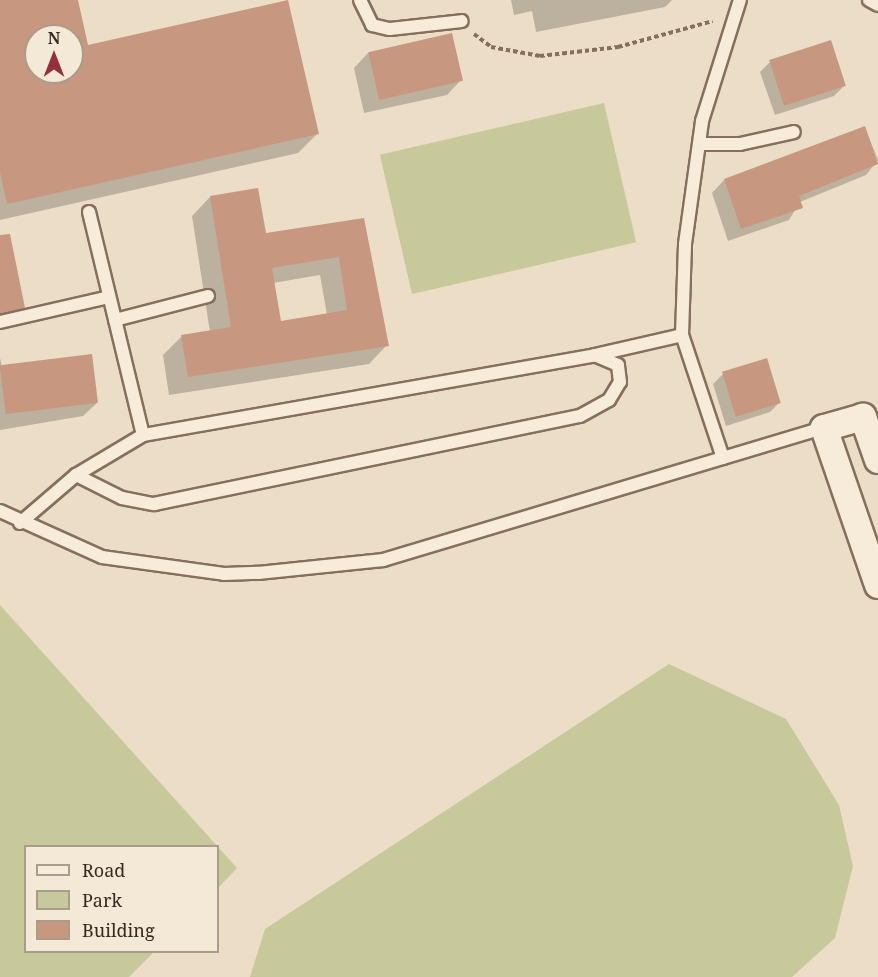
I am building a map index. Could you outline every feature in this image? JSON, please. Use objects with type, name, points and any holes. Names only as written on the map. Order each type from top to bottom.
[{"type":"street","points":[[878,460],[863,417],[824,428],[878,585]]},
{"type":"lane","points":[[360,0],[372,25],[390,29],[462,21]]},
{"type":"lane","points":[[723,458],[682,335],[685,244],[699,144],[739,14],[740,0]]},
{"type":"lane","points":[[869,0],[878,5]]},
{"type":"lane","points":[[699,144],[740,144],[794,132]]},
{"type":"lane","points":[[89,212],[142,435]]},
{"type":"lane","points":[[115,320],[208,296]]},
{"type":"lane","points":[[0,322],[110,297]]},
{"type":"lane","points":[[20,523],[76,475],[142,435],[595,355],[682,335]]},
{"type":"lane","points":[[76,475],[122,498],[154,504],[580,416],[609,400],[620,382],[618,365],[595,355]]},
{"type":"lane","points":[[0,511],[20,523],[102,557],[258,573],[383,560],[824,428]]},
{"type":"path","points":[[462,21],[492,47],[540,56],[618,47],[739,14]]},
{"type":"green space","points":[[604,103],[636,242],[412,294],[380,155]]},
{"type":"green space","points":[[0,605],[216,845],[24,845],[24,953],[153,953],[129,977],[0,977]]},
{"type":"green space","points":[[669,664],[786,719],[839,805],[853,866],[835,938],[792,977],[250,977],[265,929]]},
{"type":"green space","points":[[219,848],[237,868],[219,887]]},
{"type":"building","points":[[0,0],[78,0],[83,24],[24,24],[24,84],[84,84],[84,27],[88,45],[288,0],[319,134],[7,204],[0,172]]},
{"type":"building","points":[[452,33],[463,81],[379,100],[368,52]]},
{"type":"building","points":[[831,40],[846,86],[784,106],[769,60]]},
{"type":"building","points":[[865,126],[878,164],[799,196],[803,208],[741,229],[724,179]]},
{"type":"building","points":[[258,188],[266,233],[364,218],[389,346],[188,377],[181,335],[231,327],[210,196]],"holes":[[[339,257],[347,310],[281,321],[272,268]]]},
{"type":"building","points":[[10,234],[25,308],[0,314],[0,235]]},
{"type":"building","points":[[92,354],[98,403],[6,414],[0,365]]},
{"type":"building","points":[[767,358],[781,403],[736,417],[722,372]]}]
